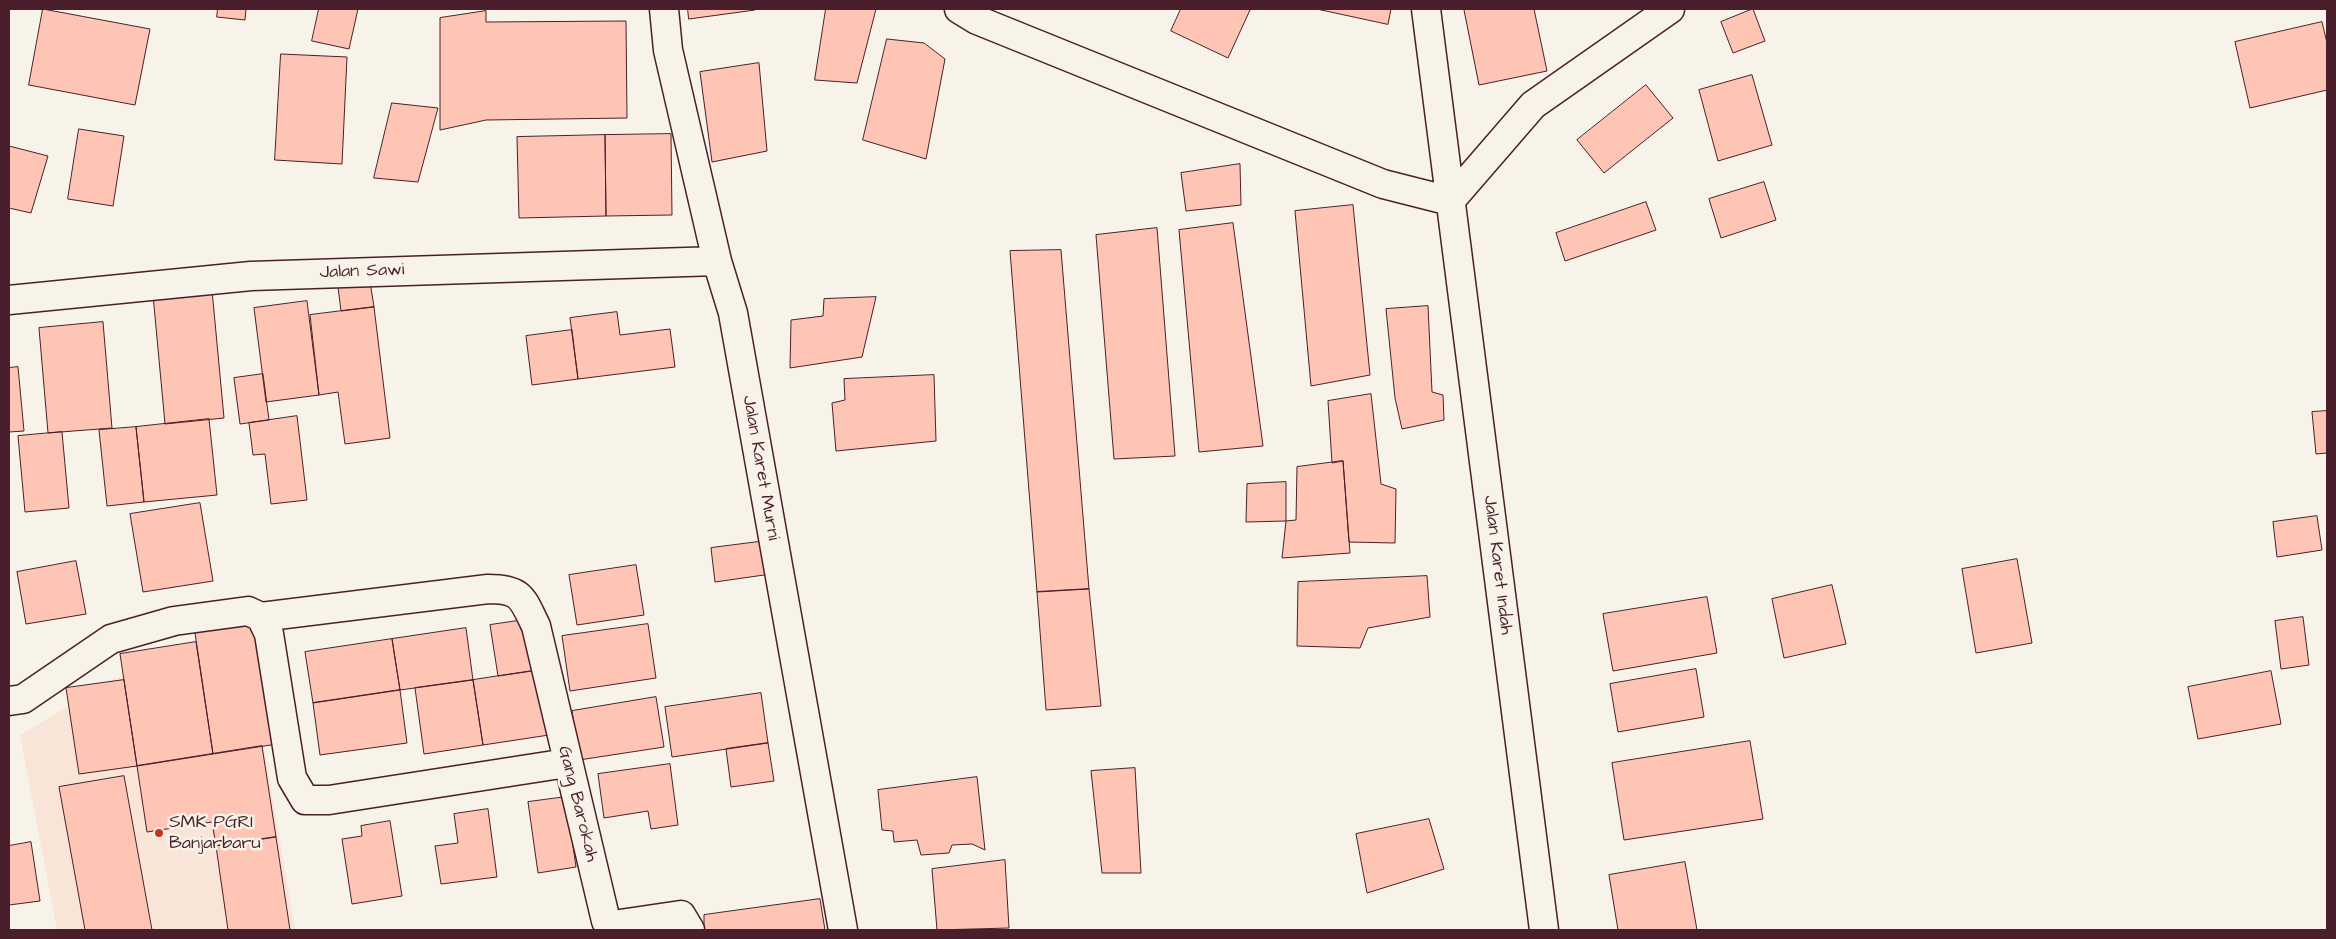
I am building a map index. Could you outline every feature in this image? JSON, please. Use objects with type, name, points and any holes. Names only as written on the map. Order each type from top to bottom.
[{"type":"street","name":"Jalan Karet Murni","points":[[664,9],[668,50],[717,261],[732,313],[843,930]]},
{"type":"street","points":[[959,9],[996,27],[1383,184],[1450,201],[1533,105],[1634,21],[1670,9]]},
{"type":"street","name":"Jalan Karet Indah","points":[[1426,9],[1544,930]]},
{"type":"street","name":"Jalan Sawi","points":[[9,300],[251,276],[717,261]]},
{"type":"street","name":"Gang Barokah","points":[[261,617],[488,589],[506,589],[520,596],[536,626],[606,921],[613,925],[681,915],[690,930]]},
{"type":"street","points":[[9,701],[23,699],[111,640],[174,621],[248,611],[261,617],[268,634],[292,778],[305,800],[328,800],[567,762]]},
{"type":"shaded area","name":"SMK PGRI Banjarbaru","points":[[247,647],[295,930],[57,930],[20,735],[115,678]]},
{"type":"building","points":[[43,9],[150,29],[135,105],[29,85]]},
{"type":"building","points":[[218,9],[246,9],[245,20],[217,17]]},
{"type":"building","points":[[319,9],[358,9],[349,49],[312,41]]},
{"type":"building","points":[[688,9],[755,9],[755,10],[689,19]]},
{"type":"building","points":[[826,9],[876,9],[857,83],[815,80]]},
{"type":"building","points":[[1181,9],[1250,10],[1228,58],[1171,31]]},
{"type":"building","points":[[1317,9],[1391,9],[1388,24]]},
{"type":"building","points":[[1534,9],[1547,71],[1479,85],[1464,10]]},
{"type":"building","points":[[1753,9],[1765,41],[1733,53],[1721,22]]},
{"type":"building","points":[[486,11],[486,22],[626,21],[627,118],[486,120],[440,130],[440,18]]},
{"type":"building","points":[[2322,22],[2327,43],[2327,90],[2250,108],[2235,42]]},
{"type":"building","points":[[887,39],[924,43],[945,59],[926,159],[863,140]]},
{"type":"building","points":[[281,54],[347,57],[342,164],[275,160]]},
{"type":"building","points":[[759,63],[767,151],[712,162],[700,72]]},
{"type":"building","points":[[1752,75],[1772,145],[1718,161],[1699,90]]},
{"type":"building","points":[[1646,85],[1673,118],[1604,173],[1577,140]]},
{"type":"building","points":[[392,103],[438,108],[418,182],[374,178]]},
{"type":"building","points":[[79,129],[124,136],[113,206],[68,199]]},
{"type":"building","points":[[671,134],[672,215],[606,216],[605,135]]},
{"type":"building","points":[[605,135],[606,216],[519,218],[517,137]]},
{"type":"building","points":[[9,146],[48,156],[31,213],[9,208]]},
{"type":"building","points":[[1240,164],[1241,205],[1186,211],[1181,173]]},
{"type":"building","points":[[1764,182],[1776,220],[1721,238],[1709,199]]},
{"type":"building","points":[[1646,202],[1656,230],[1565,261],[1556,233]]},
{"type":"building","points":[[1353,205],[1370,375],[1311,386],[1295,211]]},
{"type":"building","points":[[1233,223],[1263,446],[1199,452],[1179,230]]},
{"type":"building","points":[[1157,228],[1175,456],[1114,459],[1096,235]]},
{"type":"building","points":[[1061,250],[1089,589],[1037,592],[1010,251]]},
{"type":"building","points":[[369,275],[374,307],[341,311],[337,279]]},
{"type":"building","points":[[212,290],[224,418],[165,424],[153,295]]},
{"type":"building","points":[[876,297],[862,357],[790,368],[791,320],[823,316],[824,299]]},
{"type":"building","points":[[307,301],[319,395],[266,402],[254,308]]},
{"type":"building","points":[[1428,306],[1432,392],[1443,395],[1444,420],[1402,429],[1395,398],[1386,309]]},
{"type":"building","points":[[374,307],[390,438],[345,444],[338,392],[319,395],[310,315]]},
{"type":"building","points":[[617,312],[620,335],[670,329],[675,367],[578,379],[570,318]]},
{"type":"building","points":[[103,322],[112,428],[48,433],[39,328]]},
{"type":"building","points":[[572,330],[578,379],[532,385],[526,336]]},
{"type":"building","points":[[18,367],[24,431],[9,432],[9,368]]},
{"type":"building","points":[[263,374],[269,420],[240,424],[234,378]]},
{"type":"building","points":[[934,375],[936,441],[836,451],[832,403],[845,400],[844,379]]},
{"type":"building","points":[[1371,394],[1381,484],[1396,489],[1395,543],[1349,542],[1343,461],[1332,463],[1328,401]]},
{"type":"building","points":[[2327,411],[2327,453],[2316,454],[2312,412]]},
{"type":"building","points":[[297,416],[307,500],[271,504],[265,454],[253,455],[249,423]]},
{"type":"building","points":[[209,419],[217,495],[144,502],[136,427]]},
{"type":"building","points":[[136,427],[144,502],[107,506],[99,430]]},
{"type":"building","points":[[62,432],[69,508],[25,512],[18,436]]},
{"type":"building","points":[[1343,461],[1350,553],[1282,558],[1286,521],[1296,520],[1297,467]]},
{"type":"building","points":[[1286,482],[1286,521],[1246,522],[1247,484]]},
{"type":"building","points":[[200,503],[213,581],[143,592],[130,514]]},
{"type":"building","points":[[2317,516],[2322,550],[2277,557],[2273,522]]},
{"type":"building","points":[[766,541],[771,574],[715,582],[711,548]]},
{"type":"building","points":[[2017,559],[2032,643],[1976,653],[1962,569]]},
{"type":"building","points":[[76,561],[86,614],[26,624],[17,572]]},
{"type":"building","points":[[636,565],[644,615],[577,625],[569,575]]},
{"type":"building","points":[[1427,576],[1430,617],[1368,628],[1360,648],[1297,646],[1298,582]]},
{"type":"building","points":[[1832,585],[1846,644],[1784,658],[1772,599]]},
{"type":"building","points":[[1089,589],[1101,706],[1046,710],[1037,592]]},
{"type":"building","points":[[1707,597],[1717,653],[1613,671],[1603,614]]},
{"type":"building","points":[[2303,617],[2309,665],[2281,669],[2275,621]]},
{"type":"building","points":[[531,619],[539,670],[498,676],[490,625]]},
{"type":"building","points":[[258,623],[277,744],[213,754],[195,633]]},
{"type":"building","points":[[648,624],[656,678],[570,691],[562,636]]},
{"type":"building","points":[[466,628],[473,680],[400,690],[392,639]]},
{"type":"building","points":[[392,639],[400,690],[313,703],[305,652]]},
{"type":"building","points":[[196,642],[213,754],[137,766],[120,654]]},
{"type":"building","points":[[1696,669],[1704,717],[1618,732],[1610,684]]},
{"type":"building","points":[[539,670],[549,735],[483,745],[473,680]]},
{"type":"building","points":[[2271,671],[2281,724],[2198,739],[2188,687]]},
{"type":"building","points":[[124,680],[137,766],[79,774],[66,688]]},
{"type":"building","points":[[473,680],[483,745],[424,754],[415,688]]},
{"type":"building","points":[[400,690],[407,743],[320,755],[313,703]]},
{"type":"building","points":[[761,693],[768,743],[672,757],[665,707]]},
{"type":"building","points":[[656,697],[664,747],[579,760],[572,711]]},
{"type":"building","points":[[1750,741],[1763,819],[1624,840],[1612,763]]},
{"type":"building","points":[[768,743],[774,781],[731,787],[726,749]]},
{"type":"building","points":[[262,746],[276,837],[216,846],[212,822],[147,832],[137,766]]},
{"type":"building","points":[[670,764],[678,825],[651,829],[648,811],[604,818],[598,774]]},
{"type":"building","points":[[1135,768],[1141,873],[1102,873],[1091,771]]},
{"type":"building","points":[[124,776],[152,930],[85,930],[59,787]]},
{"type":"building","points":[[977,777],[985,850],[972,844],[952,845],[949,853],[921,855],[917,840],[894,842],[893,831],[882,830],[878,790]]},
{"type":"building","points":[[566,797],[576,867],[538,873],[528,802]]},
{"type":"building","points":[[488,809],[497,877],[441,884],[435,846],[458,843],[454,814]]},
{"type":"building","points":[[1429,819],[1444,869],[1367,893],[1356,834]]},
{"type":"building","points":[[390,821],[402,896],[352,904],[342,839],[362,836],[361,826]]},
{"type":"building","points":[[276,837],[290,930],[228,930],[216,846]]},
{"type":"building","points":[[31,842],[40,901],[9,905],[9,846]]},
{"type":"building","points":[[1005,860],[1009,928],[937,930],[932,869]]},
{"type":"building","points":[[1685,862],[1697,930],[1618,930],[1609,875]]},
{"type":"building","points":[[820,899],[825,930],[704,930],[704,915]]},
{"type":"place","name":"SMK PGRI Banjarbaru","points":[[159,833]]}]
